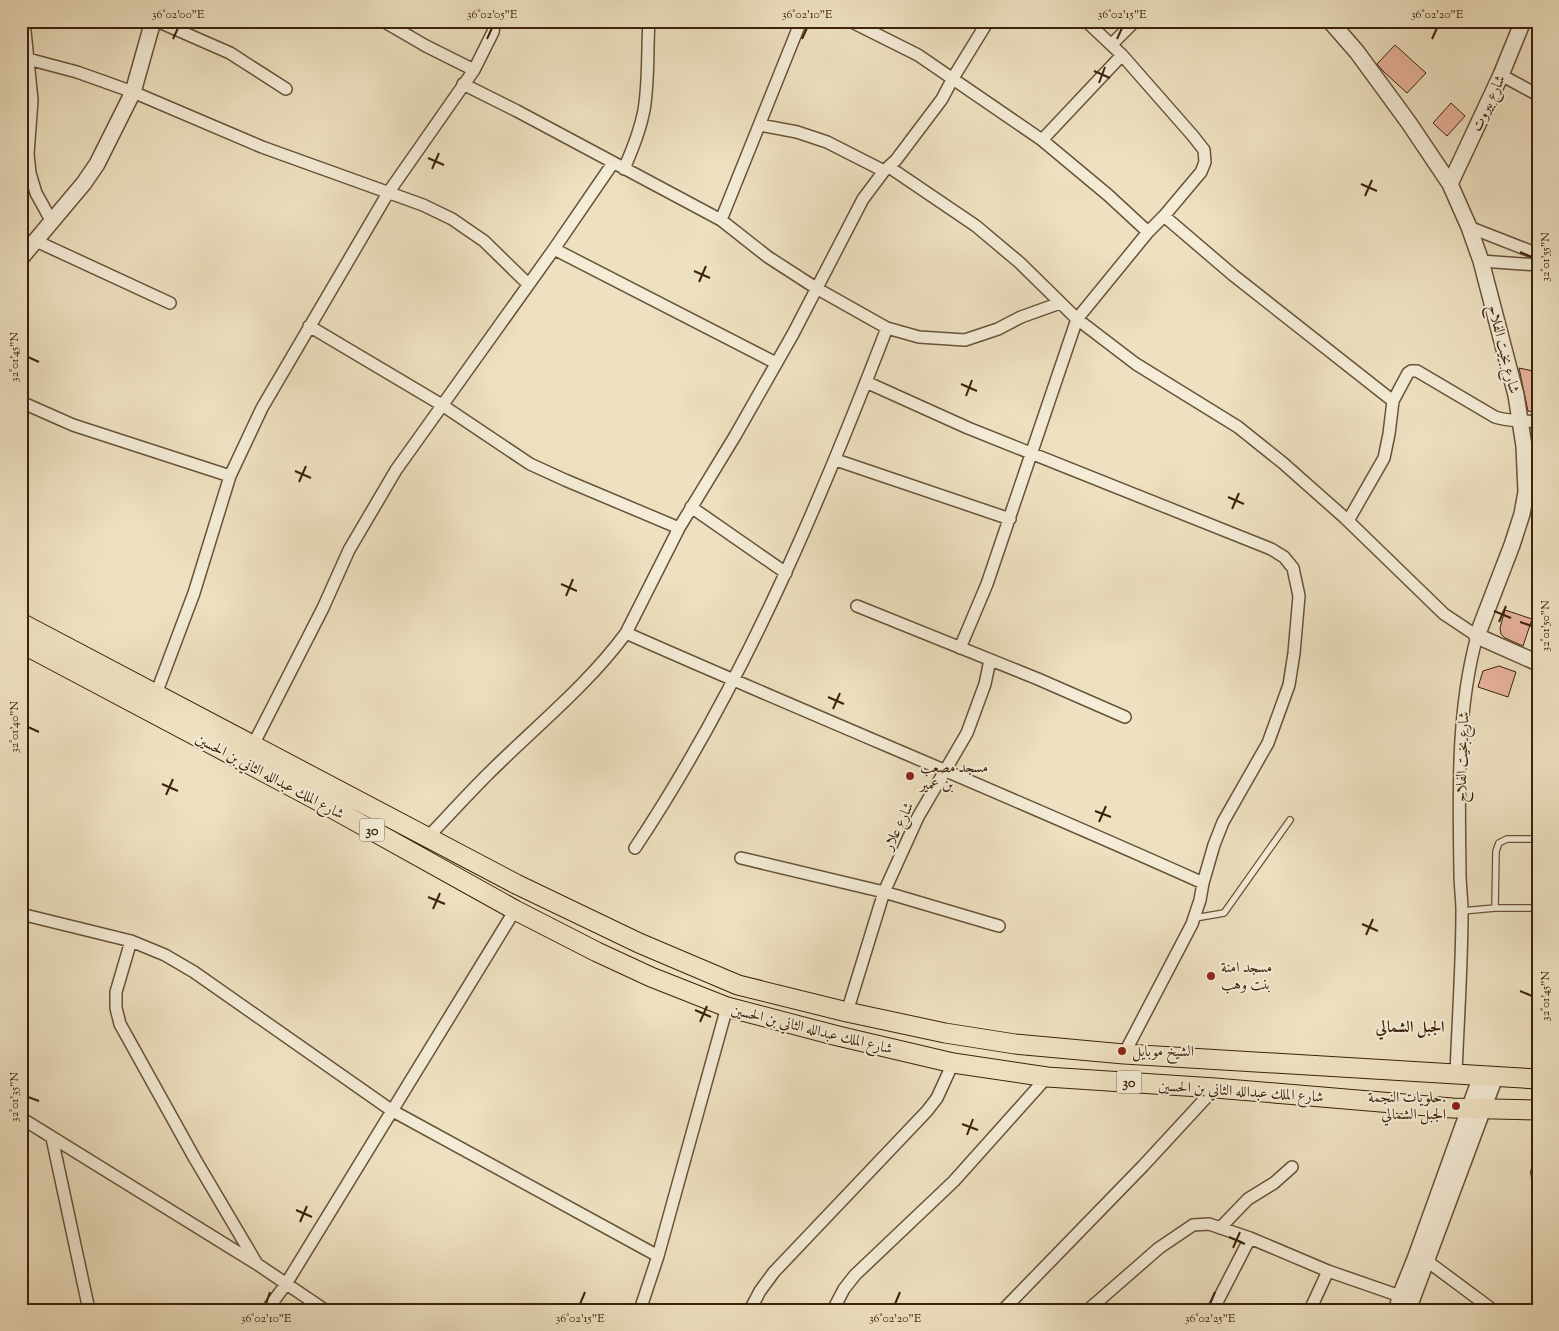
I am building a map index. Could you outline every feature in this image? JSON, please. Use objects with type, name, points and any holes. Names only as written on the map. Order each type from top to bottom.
[{"type":"main road","name":"شارع الملك عبدالله الثاني بن الحسين","points":[[21,623],[427,838],[584,918],[720,978],[762,992],[944,1033],[1015,1044],[1124,1054],[1538,1079]]},
{"type":"main road","name":"شارع الملك عبدالله الثاني بن الحسين","points":[[22,646],[330,807],[515,910],[597,952],[651,977],[727,1007],[953,1063],[1048,1077],[1215,1088],[1452,1108],[1538,1110]]},
{"type":"main road","points":[[330,807],[338,790]]},
{"type":"main road","points":[[380,834],[390,817]]},
{"type":"street","points":[[24,21],[32,100],[28,154],[30,173],[36,193],[52,222]]},
{"type":"street","points":[[21,258],[84,183],[97,164],[132,92],[155,21],[230,53],[286,89]]},
{"type":"street","points":[[383,21],[426,46],[474,70]]},
{"type":"street","points":[[156,694],[194,593],[230,476],[262,408],[388,193],[474,70],[493,32],[495,21]]},
{"type":"street","points":[[624,169],[640,128],[644,110],[647,89],[649,21]]},
{"type":"street","points":[[721,220],[801,21]]},
{"type":"street","points":[[850,21],[918,55],[1042,140],[1108,195],[1148,232]]},
{"type":"street","points":[[427,838],[487,774],[567,698],[626,633],[691,508],[735,436],[793,334],[863,199],[942,99],[988,21]]},
{"type":"street","points":[[960,648],[987,584],[1077,319],[1148,232],[1201,172],[1205,162],[1204,150],[1193,136],[1112,44],[1086,21]]},
{"type":"street","points":[[1112,44],[1135,21]]},
{"type":"street","name":"شارع بخيت الفلاح","points":[[1330,21],[1357,52],[1410,123],[1450,184],[1469,227],[1481,261],[1521,419],[1527,472],[1522,514],[1478,636],[1464,696],[1460,875],[1462,911],[1456,1074]]},
{"type":"street","name":"شارع بيروت","points":[[1450,184],[1524,21]]},
{"type":"street","points":[[1042,140],[1122,55]]},
{"type":"street","points":[[28,59],[77,72],[132,92],[262,147],[423,205],[452,219],[484,241],[528,284]]},
{"type":"street","points":[[1501,75],[1538,95]]},
{"type":"street","points":[[463,84],[721,220],[768,257],[816,288],[887,328],[919,336],[965,340],[998,329],[1021,317],[1060,303]]},
{"type":"street","points":[[760,126],[798,132],[827,142],[887,169],[976,226],[1020,263],[1077,319],[1136,364],[1238,427],[1283,463],[1348,521],[1444,614],[1478,636],[1538,663]]},
{"type":"street","points":[[253,745],[323,608],[349,550],[396,470],[613,163]]},
{"type":"street","points":[[1164,216],[1233,275],[1393,401]]},
{"type":"street","points":[[1469,227],[1538,254]]},
{"type":"street","points":[[36,241],[170,303]]},
{"type":"street","points":[[554,249],[776,363]]},
{"type":"street","points":[[1481,261],[1538,265]]},
{"type":"street","points":[[309,326],[442,405],[530,464],[680,528]]},
{"type":"street","points":[[635,848],[670,796],[700,744],[786,573],[836,460],[887,328]]},
{"type":"street","points":[[1348,521],[1384,458],[1393,401],[1408,373],[1417,371],[1494,417],[1538,422]]},
{"type":"street","points":[[866,382],[968,428],[1271,549],[1284,557],[1293,568],[1299,596],[1289,685],[1268,743],[1223,822],[1195,918],[1124,1054]]},
{"type":"street","points":[[21,402],[73,425],[230,476]]},
{"type":"street","points":[[836,460],[1010,519]]},
{"type":"street","points":[[691,508],[786,573]]},
{"type":"street","points":[[856,606],[990,660],[1125,718]]},
{"type":"street","points":[[626,633],[732,680],[1082,828],[1204,883]]},
{"type":"street","name":"شارع علار","points":[[847,1012],[884,892],[918,817],[967,733],[990,660]]},
{"type":"street","points":[[741,858],[884,892],[999,926]]},
{"type":"street","points":[[267,1310],[286,1284],[515,910]]},
{"type":"street","points":[[21,914],[131,941],[165,955],[194,972],[392,1110],[658,1256]]},
{"type":"street","points":[[131,941],[116,992],[116,1008],[120,1024],[195,1159],[257,1264]]},
{"type":"street","points":[[640,1310],[658,1256],[727,1007]]},
{"type":"street","points":[[750,1310],[760,1291],[774,1272],[927,1111],[937,1098],[953,1063]]},
{"type":"street","points":[[1408,1310],[1427,1262],[1488,1076]]},
{"type":"street","points":[[833,1310],[844,1289],[855,1275],[954,1181],[1048,1077]]},
{"type":"street","points":[[1003,1310],[1143,1166],[1215,1088]]},
{"type":"street","points":[[1088,1310],[1159,1248],[1193,1225],[1209,1224],[1250,1238],[1398,1303],[1477,1108]]},
{"type":"street","points":[[21,1118],[257,1264],[325,1310]]},
{"type":"street","points":[[52,1138],[89,1310]]},
{"type":"street","points":[[1220,1228],[1248,1200],[1274,1183],[1292,1167]]},
{"type":"street","points":[[1213,1310],[1250,1238]]},
{"type":"street","points":[[1427,1262],[1493,1310]]},
{"type":"street","points":[[1310,1310],[1328,1271]]},
{"type":"lane","points":[[1195,918],[1224,913],[1290,820]]},
{"type":"lane","points":[[1496,908],[1496,851],[1499,843],[1507,839],[1538,839]]},
{"type":"lane","points":[[1462,911],[1496,908],[1538,908]]},
{"type":"building","points":[[1395,45],[1426,73],[1407,93],[1377,64]]},
{"type":"building","points":[[1451,103],[1465,116],[1447,136],[1433,123]]},
{"type":"building","points":[[1519,368],[1538,372],[1538,413],[1528,411]]},
{"type":"building","points":[[1505,610],[1532,619],[1523,646],[1505,638],[1501,634],[1500,628]]},
{"type":"building","points":[[1499,666],[1516,672],[1508,697],[1478,687],[1483,671]]},
{"type":"place","name":"مسجد مصعب بن عمير","points":[[910,776]]},
{"type":"place","name":"مسجد امنة بنت وهب","points":[[1211,976]]},
{"type":"place","name":"الشيخ موبايل","points":[[1122,1051]]},
{"type":"place","name":"حلويات النجمة. الجبل الشمالي","points":[[1456,1106]]},
{"type":"district","name":"الجبل الشمالي","points":[[1410,1026]]}]
